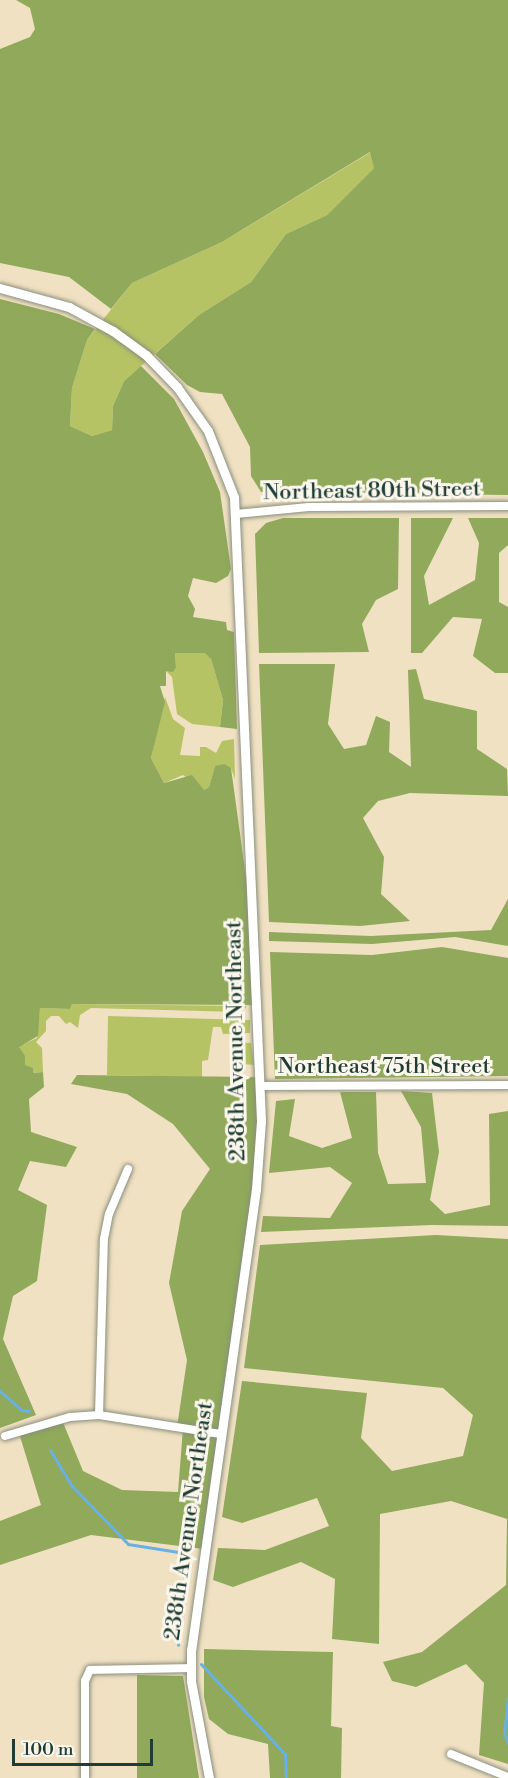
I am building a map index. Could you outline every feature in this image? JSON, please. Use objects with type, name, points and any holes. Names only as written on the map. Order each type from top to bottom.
[{"type":"street","name":"238th Avenue Northeast","points":[[0,288],[69,307],[94,320],[146,355],[177,387],[223,460],[236,514],[260,1086],[256,1189],[190,1668],[209,1778]]},
{"type":"street","name":"Northeast 80th Street","points":[[236,514],[309,507],[508,506]]},
{"type":"street","name":"Northeast 75th Street","points":[[260,1086],[508,1085]]},
{"type":"street","points":[[99,1415],[104,1239],[109,1214],[128,1169]]},
{"type":"street","points":[[5,1437],[70,1418],[99,1415],[221,1434]]},
{"type":"street","points":[[85,1778],[85,1681],[90,1670],[190,1668]]},
{"type":"street","points":[[451,1754],[508,1777]]},
{"type":"green space","points":[[16,0],[508,0],[508,495],[261,492],[251,476],[250,447],[222,394],[200,392],[187,385],[155,354],[199,315],[251,282],[286,234],[327,215],[374,168],[370,152],[222,242],[132,283],[111,309],[69,277],[0,263],[0,49],[30,37],[35,29],[30,8]]},
{"type":"green space","points":[[371,152],[374,168],[327,215],[286,234],[251,282],[199,315],[124,381],[113,406],[112,430],[92,436],[70,426],[72,388],[87,340],[132,283],[222,242]]},
{"type":"green space","points":[[0,299],[59,314],[95,329],[87,340],[72,388],[70,426],[92,436],[112,430],[113,406],[124,381],[141,366],[174,399],[203,452],[220,492],[231,569],[228,576],[216,583],[193,578],[188,596],[195,609],[193,617],[226,622],[227,630],[234,632],[237,729],[220,727],[223,700],[211,659],[205,653],[175,653],[176,667],[173,672],[166,671],[166,686],[160,686],[165,702],[151,758],[164,783],[192,775],[204,790],[209,787],[215,766],[224,764],[231,768],[255,943],[257,1005],[72,1004],[70,1009],[40,1008],[38,1036],[19,1047],[25,1056],[25,1065],[33,1068],[33,1073],[43,1072],[44,1087],[29,1099],[31,1132],[77,1147],[66,1167],[30,1161],[18,1190],[47,1205],[37,1281],[13,1296],[3,1339],[36,1415],[0,1428]]},
{"type":"green space","points":[[283,518],[399,518],[398,589],[376,600],[362,624],[369,652],[259,653],[255,534],[266,523]]},
{"type":"green space","points":[[411,518],[453,518],[424,576],[429,605],[475,580],[479,543],[468,518],[508,518],[508,545],[499,553],[499,602],[508,607],[508,673],[495,673],[473,656],[482,619],[453,617],[422,653],[411,653]]},
{"type":"green space","points":[[175,653],[206,653],[211,659],[223,700],[220,727],[192,724],[177,714],[172,677],[166,671],[176,667]]},
{"type":"green space","points":[[259,664],[335,664],[328,724],[344,749],[366,745],[376,716],[390,722],[389,752],[411,767],[408,670],[416,669],[424,699],[477,711],[477,749],[507,769],[508,796],[410,793],[378,801],[363,818],[384,857],[381,894],[410,921],[360,926],[269,922]]},
{"type":"green space","points":[[165,697],[173,719],[185,728],[180,755],[200,756],[200,747],[206,747],[216,753],[222,741],[234,739],[235,779],[231,768],[215,766],[209,787],[204,790],[183,775],[164,783],[151,758]]},
{"type":"green space","points":[[508,899],[508,946],[455,937],[372,944],[269,941],[269,932],[371,936],[491,930]]},
{"type":"green space","points":[[442,947],[508,958],[508,1076],[275,1079],[270,952],[372,955]]},
{"type":"green space","points":[[72,1004],[246,1006],[246,1008],[237,1012],[91,1008],[80,1015],[78,1028],[70,1022],[66,1024],[59,1016],[51,1016],[46,1021],[46,1031],[36,1042],[42,1048],[43,1072],[32,1073],[24,1065],[19,1046],[37,1038],[40,1008],[70,1009]]},
{"type":"green space","points":[[108,1016],[250,1020],[250,1033],[223,1034],[221,1027],[213,1027],[208,1060],[202,1061],[202,1077],[107,1075]]},
{"type":"green space","points":[[236,1042],[251,1043],[254,1065],[233,1063],[232,1047]]},
{"type":"green space","points":[[77,1075],[260,1077],[261,1121],[204,1549],[91,1535],[0,1565],[0,1521],[41,1505],[19,1433],[62,1420],[83,1471],[122,1490],[178,1492],[183,1428],[177,1427],[187,1360],[169,1283],[182,1211],[210,1169],[173,1124],[127,1094],[71,1084]]},
{"type":"green space","points":[[401,1091],[432,1093],[439,1152],[430,1200],[445,1214],[490,1205],[489,1114],[508,1111],[508,1226],[432,1225],[261,1232],[263,1216],[330,1218],[352,1183],[330,1167],[269,1173],[276,1101],[295,1099],[289,1136],[322,1148],[352,1138],[340,1092],[376,1092],[378,1153],[388,1184],[426,1183],[421,1127]]},
{"type":"green space","points":[[436,1235],[508,1239],[508,1764],[479,1755],[484,1683],[466,1664],[416,1687],[392,1681],[383,1662],[422,1652],[506,1585],[507,1519],[451,1501],[380,1514],[379,1644],[332,1639],[335,1579],[301,1562],[233,1587],[213,1580],[218,1548],[265,1550],[329,1526],[317,1498],[242,1523],[222,1517],[242,1381],[367,1393],[361,1438],[392,1471],[463,1456],[473,1415],[443,1388],[244,1368],[260,1245]]},
{"type":"green space","points":[[204,1649],[333,1652],[331,1726],[342,1728],[341,1778],[270,1778],[268,1744],[228,1734],[209,1719],[204,1697]]},
{"type":"green space","points":[[137,1675],[183,1676],[199,1778],[137,1778]]},
{"type":"waterway","points":[[0,1391],[21,1410],[29,1411]]},
{"type":"waterway","points":[[50,1450],[72,1486],[128,1544],[178,1552],[185,1574],[178,1645]]},
{"type":"waterway","points":[[201,1664],[285,1754],[286,1778]]},
{"type":"waterway","points":[[508,1697],[504,1733],[508,1743]]}]
